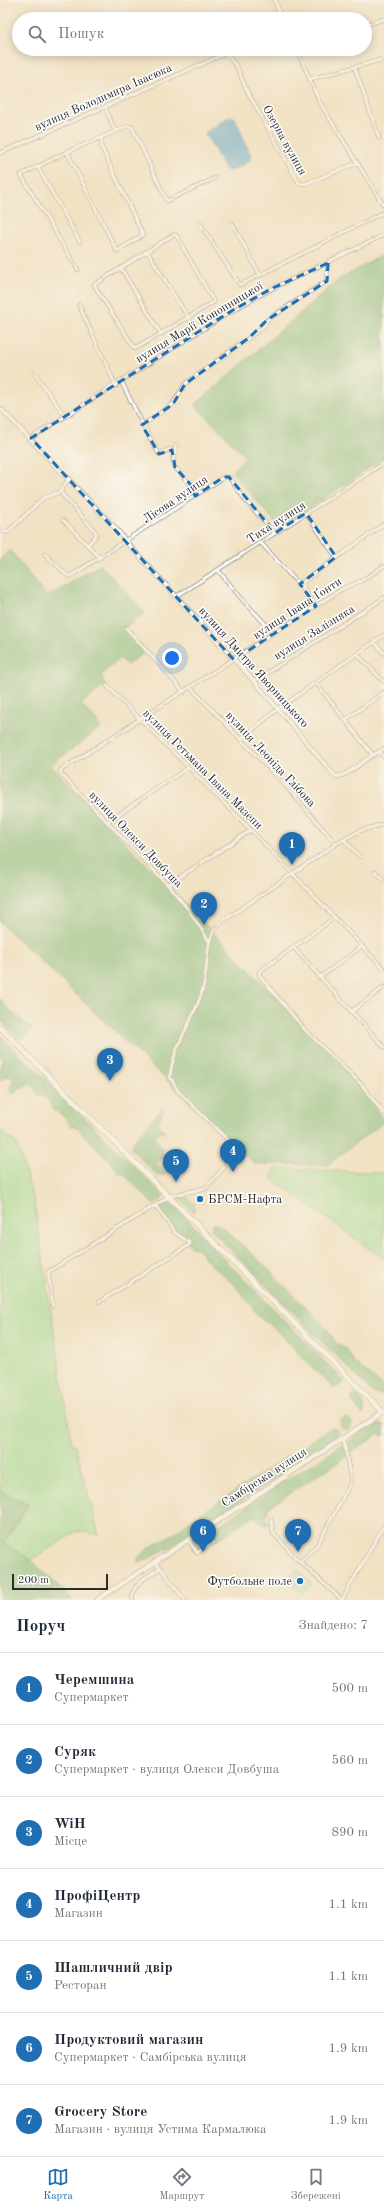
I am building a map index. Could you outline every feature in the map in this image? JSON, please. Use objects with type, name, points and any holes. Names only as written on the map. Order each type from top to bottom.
[{"type":"highway","points":[[0,1028],[170,1196],[383,1412]]},
{"type":"main road","name":"Самбірська вулиця","points":[[97,1600],[383,1412]]},
{"type":"street","points":[[275,0],[279,12]]},
{"type":"street","points":[[372,23],[384,19]]},
{"type":"street","name":"вулиця Володимира Івасюка","points":[[0,153],[221,56]]},
{"type":"street","name":"Озерна вулиця","points":[[228,56],[237,67],[248,93],[299,183],[305,184],[356,163]]},
{"type":"street","points":[[300,56],[319,101],[384,206]]},
{"type":"street","points":[[310,79],[346,68],[355,68],[384,59]]},
{"type":"street","points":[[355,68],[379,138]]},
{"type":"street","points":[[104,107],[115,131]]},
{"type":"street","points":[[78,270],[21,176],[22,174],[126,126],[132,127],[167,202],[215,178]]},
{"type":"street","points":[[67,152],[116,250],[119,251],[143,234],[101,146],[102,137]]},
{"type":"street","points":[[37,166],[80,242]]},
{"type":"street","points":[[198,222],[239,284],[242,285],[384,212]]},
{"type":"street","points":[[232,223],[260,275]]},
{"type":"street","points":[[173,235],[176,235],[214,300],[188,318],[136,349],[94,287],[97,282],[121,268],[173,235]]},
{"type":"street","name":"вулиця Марії Конопницької","points":[[31,438],[116,386],[197,332],[273,288],[384,235]]},
{"type":"street","points":[[147,251],[197,332]]},
{"type":"street","points":[[143,425],[173,404],[185,384],[250,337],[265,325],[267,320],[327,281],[328,263]]},
{"type":"street","points":[[121,268],[161,334]]},
{"type":"street","points":[[79,305],[116,386]]},
{"type":"street","points":[[34,372],[65,416]]},
{"type":"street","points":[[122,381],[159,454],[170,449],[174,454]]},
{"type":"street","name":"вулиця Дмитра Яворницького","points":[[0,408],[69,478],[177,596],[254,681],[335,776],[339,777],[350,771],[372,754]]},
{"type":"street","points":[[176,445],[173,461],[175,467],[190,484],[195,496]]},
{"type":"street","name":"Тиха вулиця","points":[[177,596],[384,463]]},
{"type":"street","name":"Лісова вулиця","points":[[45,554],[69,577],[224,477],[229,477],[246,501],[275,533]]},
{"type":"street","points":[[0,529],[4,532],[8,532],[43,498],[60,492],[69,478]]},
{"type":"street","points":[[60,492],[96,532],[96,535],[88,545]]},
{"type":"street","points":[[306,513],[336,557]]},
{"type":"street","points":[[63,520],[100,558]]},
{"type":"street","points":[[304,590],[303,582],[384,524]]},
{"type":"street","points":[[261,543],[304,590],[316,606]]},
{"type":"street","name":"вулиця Івана Ґонти","points":[[60,773],[61,770],[191,688],[316,606],[384,566]]},
{"type":"street","points":[[218,570],[241,598],[274,633]]},
{"type":"street","name":"вулиця Залізняка","points":[[254,681],[384,598]]},
{"type":"street","points":[[126,628],[184,692]]},
{"type":"street","points":[[241,739],[278,709],[384,635]]},
{"type":"street","points":[[374,642],[384,653]]},
{"type":"street","points":[[357,654],[384,682]]},
{"type":"street","points":[[316,683],[372,754],[379,752],[384,748]]},
{"type":"street","name":"вулиця Гетьмана Івана Мазепи","points":[[107,686],[142,719],[293,873],[384,970]]},
{"type":"street","name":"вулиця Леоніда Глібова","points":[[191,688],[284,784],[336,844]]},
{"type":"street","points":[[345,720],[384,692]]},
{"type":"street","points":[[379,752],[384,757]]},
{"type":"street","points":[[107,822],[189,767]]},
{"type":"street","name":"вулиця Олекси Довбуша","points":[[60,773],[168,885],[188,909],[209,941]]},
{"type":"street","points":[[53,1306],[48,1272],[170,1196],[206,1188],[234,1156],[236,1150],[178,1091],[170,1077],[174,1058],[201,995],[205,979],[209,941],[212,933],[223,921],[336,844],[359,832],[384,824]]},
{"type":"street","points":[[168,885],[251,830]]},
{"type":"street","points":[[344,840],[360,857]]},
{"type":"street","points":[[375,870],[384,880]]},
{"type":"street","points":[[334,918],[260,972],[260,976],[305,1030],[362,1085],[384,1114]]},
{"type":"street","points":[[320,978],[362,946]]},
{"type":"street","points":[[294,948],[351,1012],[384,1045]]},
{"type":"street","points":[[351,1012],[384,987]]},
{"type":"street","points":[[99,1302],[189,1245],[190,1243],[187,1240],[174,1232],[156,1206]]},
{"type":"street","points":[[300,1562],[318,1544],[351,1482],[345,1447],[341,1439]]},
{"type":"street","points":[[271,1520],[273,1532],[300,1562],[342,1600],[384,1525]]},
{"type":"street","points":[[188,1539],[197,1553],[213,1542]]},
{"type":"street","points":[[155,1562],[185,1600]]},
{"type":"street","points":[[133,1600],[132,1593],[138,1584],[160,1568]]},
{"type":"highlighted area","points":[[328,263],[327,281],[267,320],[250,337],[185,384],[173,404],[142,425],[159,454],[172,450],[175,467],[190,484],[195,496],[224,477],[229,477],[275,533],[306,513],[336,557],[300,584],[316,606],[234,660],[31,438],[233,310],[273,288]]},
{"type":"green space","points":[[384,254],[384,458],[280,528],[232,472],[246,457],[195,405],[337,281]]},
{"type":"green space","points":[[10,550],[47,597],[100,565],[145,613],[124,628],[146,651],[127,665],[120,658],[101,675],[105,685],[81,704],[102,727],[50,765],[361,1085],[384,1122],[327,1165],[255,1164],[0,922],[0,559]]},
{"type":"green space","points":[[0,999],[9,1010],[33,1029],[26,1037],[19,1039],[0,1020]]},
{"type":"green space","points":[[0,1035],[163,1195],[162,1199],[154,1205],[123,1173],[120,1174],[110,1161],[74,1125],[72,1127],[70,1126],[65,1117],[54,1110],[47,1098],[39,1096],[34,1087],[29,1083],[13,1094],[10,1089],[14,1078],[6,1076],[0,1081],[0,1065],[3,1061],[0,1054]]},
{"type":"green space","points":[[163,1108],[163,1113],[157,1124],[165,1132],[158,1132],[154,1138],[160,1145],[163,1154],[161,1160],[156,1164],[166,1175],[157,1175],[130,1148],[139,1134]]},
{"type":"green space","points":[[0,1130],[17,1144],[34,1202],[72,1445],[75,1445],[99,1535],[77,1531],[31,1560],[3,1543],[28,1505],[0,1491]]},
{"type":"green space","points":[[276,1168],[384,1173],[384,1259],[271,1178]]},
{"type":"green space","points":[[182,1196],[189,1198],[188,1200],[194,1204],[194,1212],[179,1198]]},
{"type":"green space","points":[[168,1202],[175,1205],[220,1255],[345,1382],[335,1388],[332,1387],[274,1328],[259,1316],[235,1285],[211,1265],[197,1248],[191,1247],[181,1233],[169,1225],[158,1210],[162,1203]]},
{"type":"green space","points":[[213,1224],[217,1224],[222,1227],[259,1260],[327,1329],[336,1343],[346,1349],[354,1362],[384,1387],[384,1395],[373,1393],[211,1230]]},
{"type":"green space","points":[[353,1394],[359,1397],[365,1407],[363,1415],[353,1403],[351,1396]]},
{"type":"green space","points":[[348,1418],[351,1419],[351,1429],[344,1430],[341,1429],[340,1422],[341,1419]]},
{"type":"green space","points":[[384,1424],[384,1436],[378,1434],[327,1470],[323,1471],[268,1508],[268,1514],[265,1514],[269,1525],[265,1525],[255,1516],[213,1542],[193,1550],[191,1544],[263,1496],[271,1489],[332,1452],[338,1446],[346,1444],[369,1426]]},
{"type":"green space","points":[[331,1428],[335,1428],[339,1432],[337,1435],[306,1459],[287,1470],[216,1518],[208,1521],[195,1533],[187,1535],[169,1549],[160,1552],[141,1563],[137,1562],[142,1554],[150,1547],[174,1534],[191,1520]]},
{"type":"green space","points":[[0,1491],[28,1505],[4,1543],[31,1560],[73,1600],[0,1600]]},
{"type":"green space","name":"Футбольне поле","points":[[297,1569],[312,1584],[303,1593],[287,1578]]},
{"type":"water","points":[[230,116],[235,118],[251,156],[249,161],[232,171],[226,170],[205,133]]},
{"type":"place","name":"Черемшина","points":[[292,865]]},
{"type":"place","name":"Суряк","points":[[204,925]]},
{"type":"place","name":"WiH","points":[[110,1081]]},
{"type":"place","name":"ПрофіЦентр","points":[[233,1172]]},
{"type":"place","name":"Шашличний двір","points":[[176,1182]]},
{"type":"place","name":"БРСМ-Нафта","points":[[200,1199]]},
{"type":"place","name":"Продуктовий магазин","points":[[203,1552]]},
{"type":"place","name":"Grocery Store","points":[[298,1552]]},
{"type":"place","name":"Футбольне поле","points":[[300,1581]]}]
